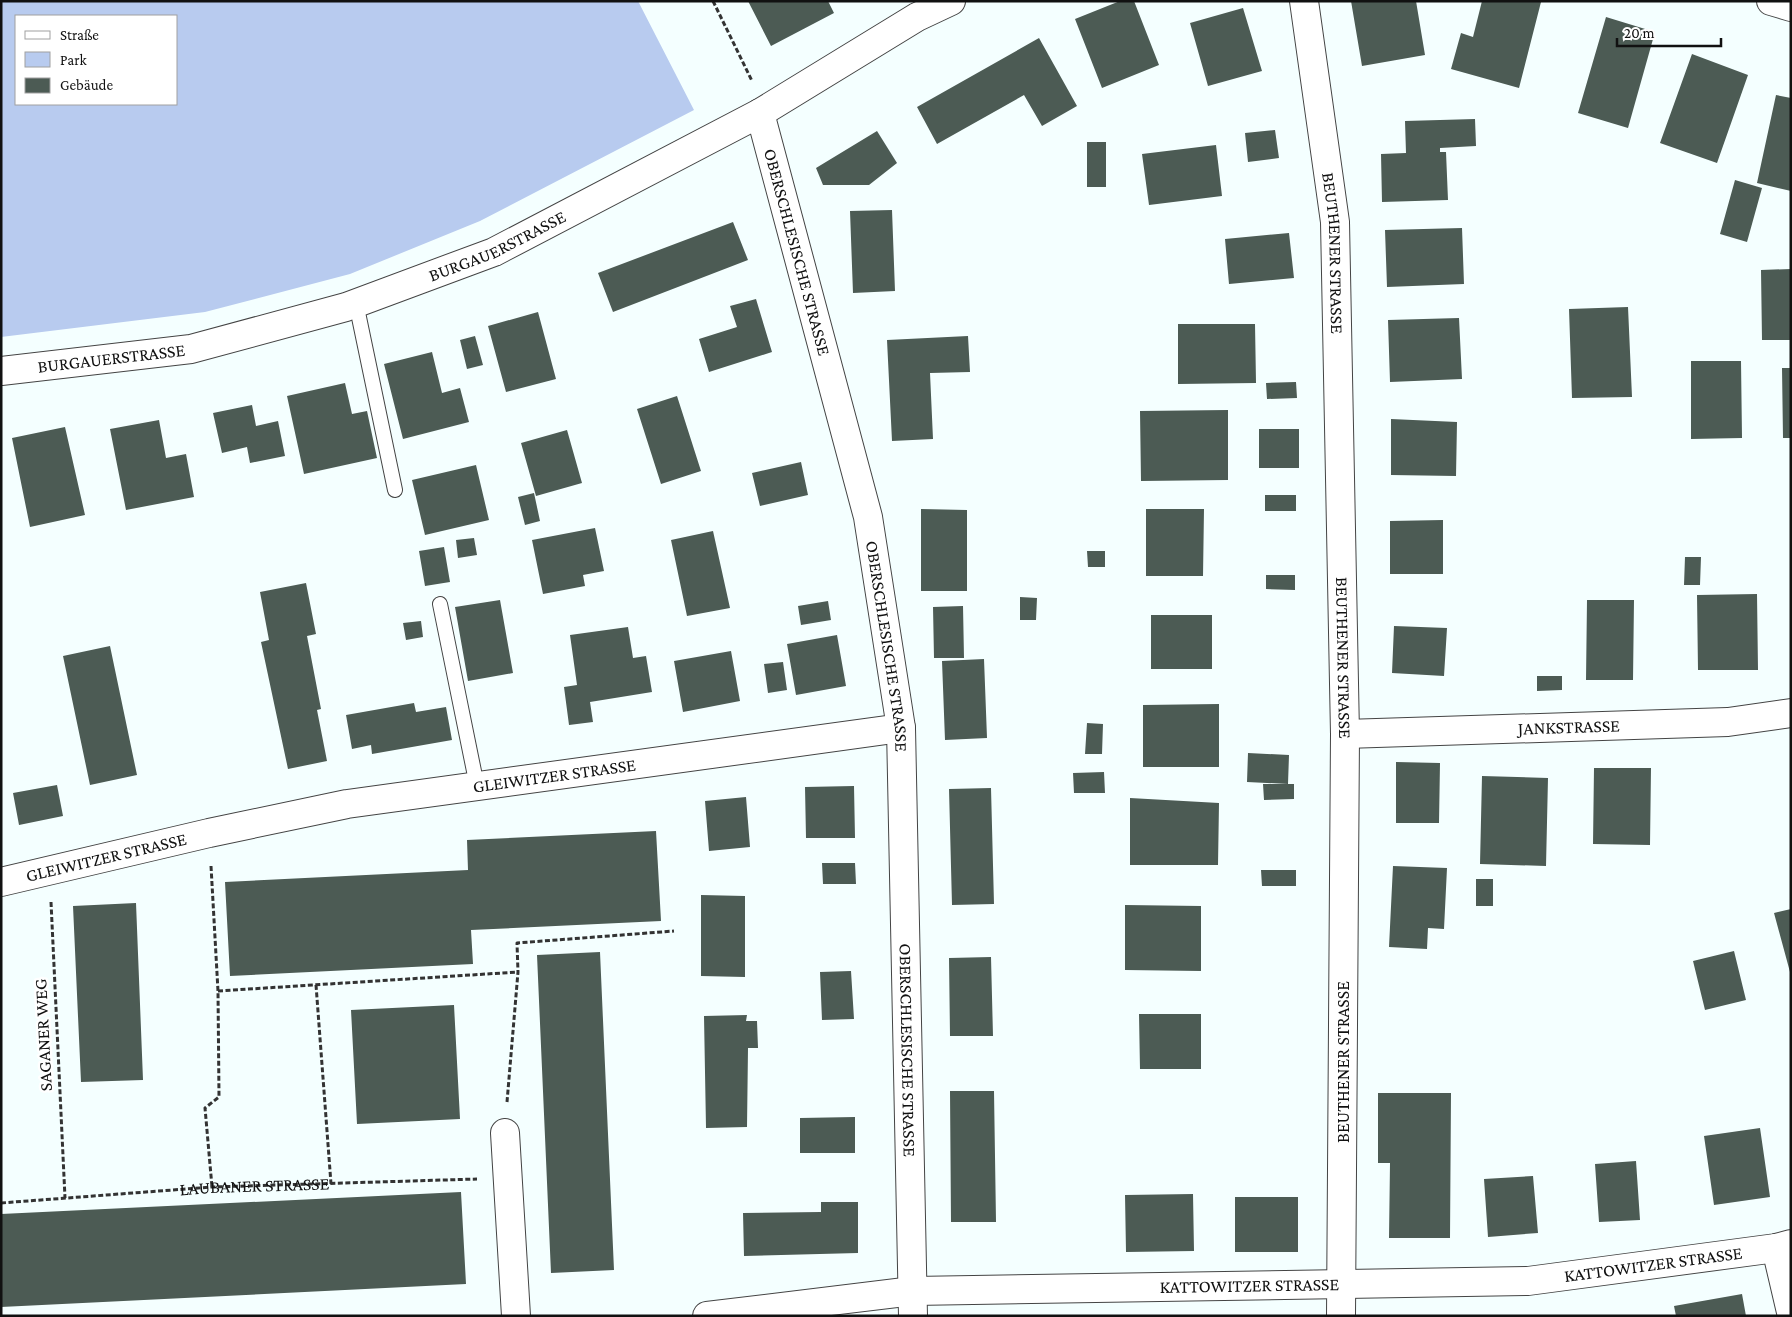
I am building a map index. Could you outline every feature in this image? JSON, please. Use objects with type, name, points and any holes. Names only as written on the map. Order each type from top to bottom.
[{"type":"street","name":"BURGAUERSTRASSE","points":[[1,371],[191,349],[356,303],[494,252],[760,113],[917,17],[950,1]]},
{"type":"street","name":"BEUTHENER STRASSE","points":[[1304,1],[1335,222],[1345,734],[1340,1316]]},
{"type":"street","points":[[1771,1],[1791,7]]},
{"type":"street","name":"OBERSCHLESISCHE STRASSE","points":[[760,113],[868,517],[901,728],[913,1303]]},
{"type":"street","name":"JANKSTRASSE","points":[[1345,734],[1728,722],[1791,713]]},
{"type":"street","name":"GLEIWITZER STRASSE","points":[[1,882],[50,872],[209,833],[347,804],[901,728]]},
{"type":"street","points":[[505,1133],[516,1316]]},
{"type":"street","points":[[1783,1246],[1791,1312]]},
{"type":"street","name":"KATTOWITZER STRASSE","points":[[707,1316],[913,1303],[1341,1284],[1528,1281],[1783,1246]]},
{"type":"lane","points":[[356,303],[395,490]]},
{"type":"lane","points":[[440,604],[477,786]]},
{"type":"path","points":[[713,1],[750,76],[760,113]]},
{"type":"path","name":"GLEIWITZER STRASSE","points":[[209,833],[218,991],[219,1097],[205,1108],[212,1187]]},
{"type":"path","name":"SAGANER WEG","points":[[50,872],[65,1198]]},
{"type":"path","points":[[505,1133],[518,972],[517,943],[674,931]]},
{"type":"path","points":[[218,991],[518,972]]},
{"type":"path","points":[[316,985],[331,1184]]},
{"type":"path","name":"LAUBANER STRASSE","points":[[1,1203],[212,1187],[508,1178]]},
{"type":"green space","points":[[1,1],[638,1],[694,110],[480,221],[350,274],[205,312],[1,337]]},
{"type":"building","points":[[748,1],[828,1],[834,13],[771,46]]},
{"type":"building","points":[[1120,1],[1134,1],[1159,65],[1102,88],[1075,19]]},
{"type":"building","points":[[1351,1],[1416,1],[1425,55],[1362,66]]},
{"type":"building","points":[[1482,1],[1541,2],[1519,88],[1451,69],[1461,33],[1473,37]]},
{"type":"building","points":[[1243,8],[1262,71],[1208,86],[1190,23]]},
{"type":"building","points":[[1606,17],[1655,32],[1628,128],[1578,113]]},
{"type":"building","points":[[1039,38],[1077,106],[1042,126],[1024,95],[937,144],[917,107]]},
{"type":"building","points":[[1692,54],[1748,75],[1717,163],[1660,143]]},
{"type":"building","points":[[1776,95],[1791,98],[1791,191],[1757,183]]},
{"type":"building","points":[[1475,119],[1476,146],[1440,148],[1440,152],[1446,152],[1448,200],[1382,202],[1381,154],[1406,153],[1405,121]]},
{"type":"building","points":[[1275,130],[1279,158],[1248,162],[1245,133]]},
{"type":"building","points":[[877,131],[897,163],[869,185],[823,185],[816,168]]},
{"type":"building","points":[[1087,142],[1106,142],[1106,187],[1087,187]]},
{"type":"building","points":[[1216,145],[1222,196],[1149,205],[1142,154]]},
{"type":"building","points":[[1735,180],[1762,188],[1747,242],[1720,234]]},
{"type":"building","points":[[892,210],[895,291],[853,293],[850,211]]},
{"type":"building","points":[[733,222],[748,260],[613,312],[598,273]]},
{"type":"building","points":[[1462,228],[1464,284],[1387,287],[1385,230]]},
{"type":"building","points":[[1289,233],[1294,278],[1229,284],[1225,239]]},
{"type":"building","points":[[1791,269],[1791,340],[1762,340],[1761,270]]},
{"type":"building","points":[[756,299],[772,352],[709,372],[699,339],[737,327],[730,306]]},
{"type":"building","points":[[1628,307],[1632,397],[1572,398],[1569,309]]},
{"type":"building","points":[[538,312],[556,379],[506,392],[488,326]]},
{"type":"building","points":[[1459,318],[1462,379],[1390,382],[1388,320]]},
{"type":"building","points":[[1178,324],[1255,324],[1256,383],[1178,384]]},
{"type":"building","points":[[475,336],[483,365],[467,369],[460,340]]},
{"type":"building","points":[[968,336],[970,372],[930,373],[933,439],[892,441],[887,340]]},
{"type":"building","points":[[432,352],[442,393],[460,388],[469,422],[403,439],[384,364]]},
{"type":"building","points":[[1691,361],[1741,361],[1742,438],[1691,439]]},
{"type":"building","points":[[1782,368],[1791,368],[1791,438],[1783,438]]},
{"type":"building","points":[[1296,382],[1297,398],[1267,399],[1266,383]]},
{"type":"building","points":[[345,383],[352,414],[367,411],[377,458],[304,474],[287,396]]},
{"type":"building","points":[[677,396],[701,471],[661,484],[637,409]]},
{"type":"building","points":[[252,405],[256,426],[278,421],[285,456],[250,463],[247,447],[222,453],[213,413]]},
{"type":"building","points":[[1228,410],[1228,480],[1141,481],[1140,411]]},
{"type":"building","points":[[1391,419],[1457,422],[1456,476],[1391,475]]},
{"type":"building","points":[[159,420],[166,458],[186,454],[194,497],[126,510],[110,429]]},
{"type":"building","points":[[65,427],[85,515],[30,527],[12,438]]},
{"type":"building","points":[[1259,429],[1299,429],[1299,468],[1259,468]]},
{"type":"building","points":[[567,430],[582,483],[536,496],[521,443]]},
{"type":"building","points":[[801,462],[808,495],[760,506],[752,473]]},
{"type":"building","points":[[476,465],[489,520],[425,535],[412,480]]},
{"type":"building","points":[[534,493],[540,521],[525,525],[518,497]]},
{"type":"building","points":[[1265,495],[1296,495],[1296,511],[1265,511]]},
{"type":"building","points":[[921,509],[967,510],[967,591],[921,591]]},
{"type":"building","points":[[1146,509],[1204,509],[1203,576],[1146,576]]},
{"type":"building","points":[[1443,520],[1443,574],[1390,574],[1390,521]]},
{"type":"building","points":[[595,528],[604,571],[583,575],[585,586],[543,594],[532,540]]},
{"type":"building","points":[[713,531],[730,608],[687,616],[671,540]]},
{"type":"building","points":[[474,538],[477,555],[458,558],[456,540]]},
{"type":"building","points":[[444,547],[450,582],[425,586],[419,551]]},
{"type":"building","points":[[1087,551],[1105,551],[1105,567],[1088,567]]},
{"type":"building","points":[[1685,557],[1701,557],[1700,585],[1684,585]]},
{"type":"building","points":[[1266,575],[1295,575],[1295,590],[1266,589]]},
{"type":"building","points":[[306,583],[316,634],[307,636],[321,709],[317,710],[327,761],[288,769],[261,642],[269,640],[260,592]]},
{"type":"building","points":[[1757,594],[1758,670],[1698,670],[1697,595]]},
{"type":"building","points":[[1020,597],[1037,598],[1036,620],[1020,620]]},
{"type":"building","points":[[500,600],[513,673],[468,681],[455,607]]},
{"type":"building","points":[[1587,600],[1634,600],[1633,680],[1586,680]]},
{"type":"building","points":[[828,601],[831,620],[801,625],[798,606]]},
{"type":"building","points":[[963,606],[964,658],[934,658],[933,607]]},
{"type":"building","points":[[1151,615],[1212,615],[1212,669],[1151,669]]},
{"type":"building","points":[[421,621],[423,637],[406,640],[403,623]]},
{"type":"building","points":[[1394,626],[1447,628],[1444,676],[1392,673]]},
{"type":"building","points":[[628,627],[633,658],[646,656],[652,692],[590,702],[593,722],[569,725],[564,687],[577,685],[570,635]]},
{"type":"building","points":[[837,635],[846,686],[796,695],[787,644]]},
{"type":"building","points":[[110,646],[137,775],[90,785],[63,656]]},
{"type":"building","points":[[731,651],[740,701],[683,712],[674,661]]},
{"type":"building","points":[[984,659],[987,738],[945,740],[942,661]]},
{"type":"building","points":[[783,662],[787,690],[768,693],[764,664]]},
{"type":"building","points":[[1537,676],[1562,676],[1562,690],[1537,691]]},
{"type":"building","points":[[414,703],[416,712],[446,707],[452,740],[372,754],[371,745],[352,749],[346,715]]},
{"type":"building","points":[[1219,704],[1219,767],[1143,767],[1143,705]]},
{"type":"building","points":[[1087,723],[1103,724],[1102,754],[1085,754]]},
{"type":"building","points":[[1248,753],[1289,755],[1288,784],[1247,782]]},
{"type":"building","points":[[1396,762],[1440,763],[1439,823],[1396,823]]},
{"type":"building","points":[[1594,768],[1651,768],[1650,845],[1593,844]]},
{"type":"building","points":[[1104,772],[1105,793],[1074,793],[1073,773]]},
{"type":"building","points":[[1482,776],[1548,778],[1546,866],[1480,864]]},
{"type":"building","points":[[1263,784],[1294,784],[1294,799],[1264,800]]},
{"type":"building","points":[[57,785],[63,816],[19,825],[13,793]]},
{"type":"building","points":[[854,786],[855,838],[806,838],[805,787]]},
{"type":"building","points":[[991,788],[994,904],[952,905],[949,789]]},
{"type":"building","points":[[746,797],[750,847],[709,851],[705,801]]},
{"type":"building","points":[[1130,798],[1219,803],[1218,865],[1130,865]]},
{"type":"building","points":[[656,831],[661,921],[471,930],[473,964],[230,976],[225,882],[468,870],[467,840]]},
{"type":"building","points":[[822,863],[855,863],[856,884],[823,884]]},
{"type":"building","points":[[1393,866],[1447,868],[1444,929],[1428,928],[1427,949],[1389,947]]},
{"type":"building","points":[[1261,870],[1296,870],[1296,886],[1262,886]]},
{"type":"building","points":[[1476,879],[1493,879],[1493,906],[1476,906]]},
{"type":"building","points":[[701,895],[745,896],[745,977],[701,976]]},
{"type":"building","points":[[136,903],[143,1080],[81,1082],[73,906]]},
{"type":"building","points":[[1125,905],[1201,906],[1201,971],[1125,970]]},
{"type":"building","points":[[1791,909],[1791,972],[1790,972],[1774,913]]},
{"type":"building","points":[[1734,951],[1746,1000],[1705,1010],[1693,961]]},
{"type":"building","points":[[600,952],[614,1270],[551,1273],[537,955]]},
{"type":"building","points":[[991,957],[993,1036],[950,1036],[949,958]]},
{"type":"building","points":[[851,971],[854,1019],[822,1020],[820,972]]},
{"type":"building","points":[[454,1005],[460,1119],[357,1124],[351,1010]]},
{"type":"building","points":[[1139,1014],[1201,1014],[1201,1069],[1140,1069]]},
{"type":"building","points":[[747,1015],[746,1021],[757,1021],[758,1048],[748,1048],[747,1127],[706,1128],[704,1016]]},
{"type":"building","points":[[950,1091],[994,1091],[996,1222],[951,1222]]},
{"type":"building","points":[[1378,1093],[1451,1093],[1450,1238],[1389,1238],[1390,1163],[1378,1163]]},
{"type":"building","points":[[855,1117],[855,1153],[800,1153],[800,1118]]},
{"type":"building","points":[[1760,1128],[1770,1197],[1714,1205],[1704,1136]]},
{"type":"building","points":[[1636,1161],[1640,1220],[1599,1222],[1595,1164]]},
{"type":"building","points":[[1533,1176],[1538,1233],[1488,1237],[1484,1179]]},
{"type":"building","points":[[461,1192],[466,1284],[1,1307],[1,1214]]},
{"type":"building","points":[[1193,1194],[1194,1251],[1126,1252],[1125,1195]]},
{"type":"building","points":[[1235,1197],[1298,1197],[1298,1252],[1235,1252]]},
{"type":"building","points":[[821,1202],[858,1202],[858,1253],[744,1256],[743,1213],[821,1212]]},
{"type":"building","points":[[1742,1294],[1746,1316],[1676,1316],[1674,1306]]}]
